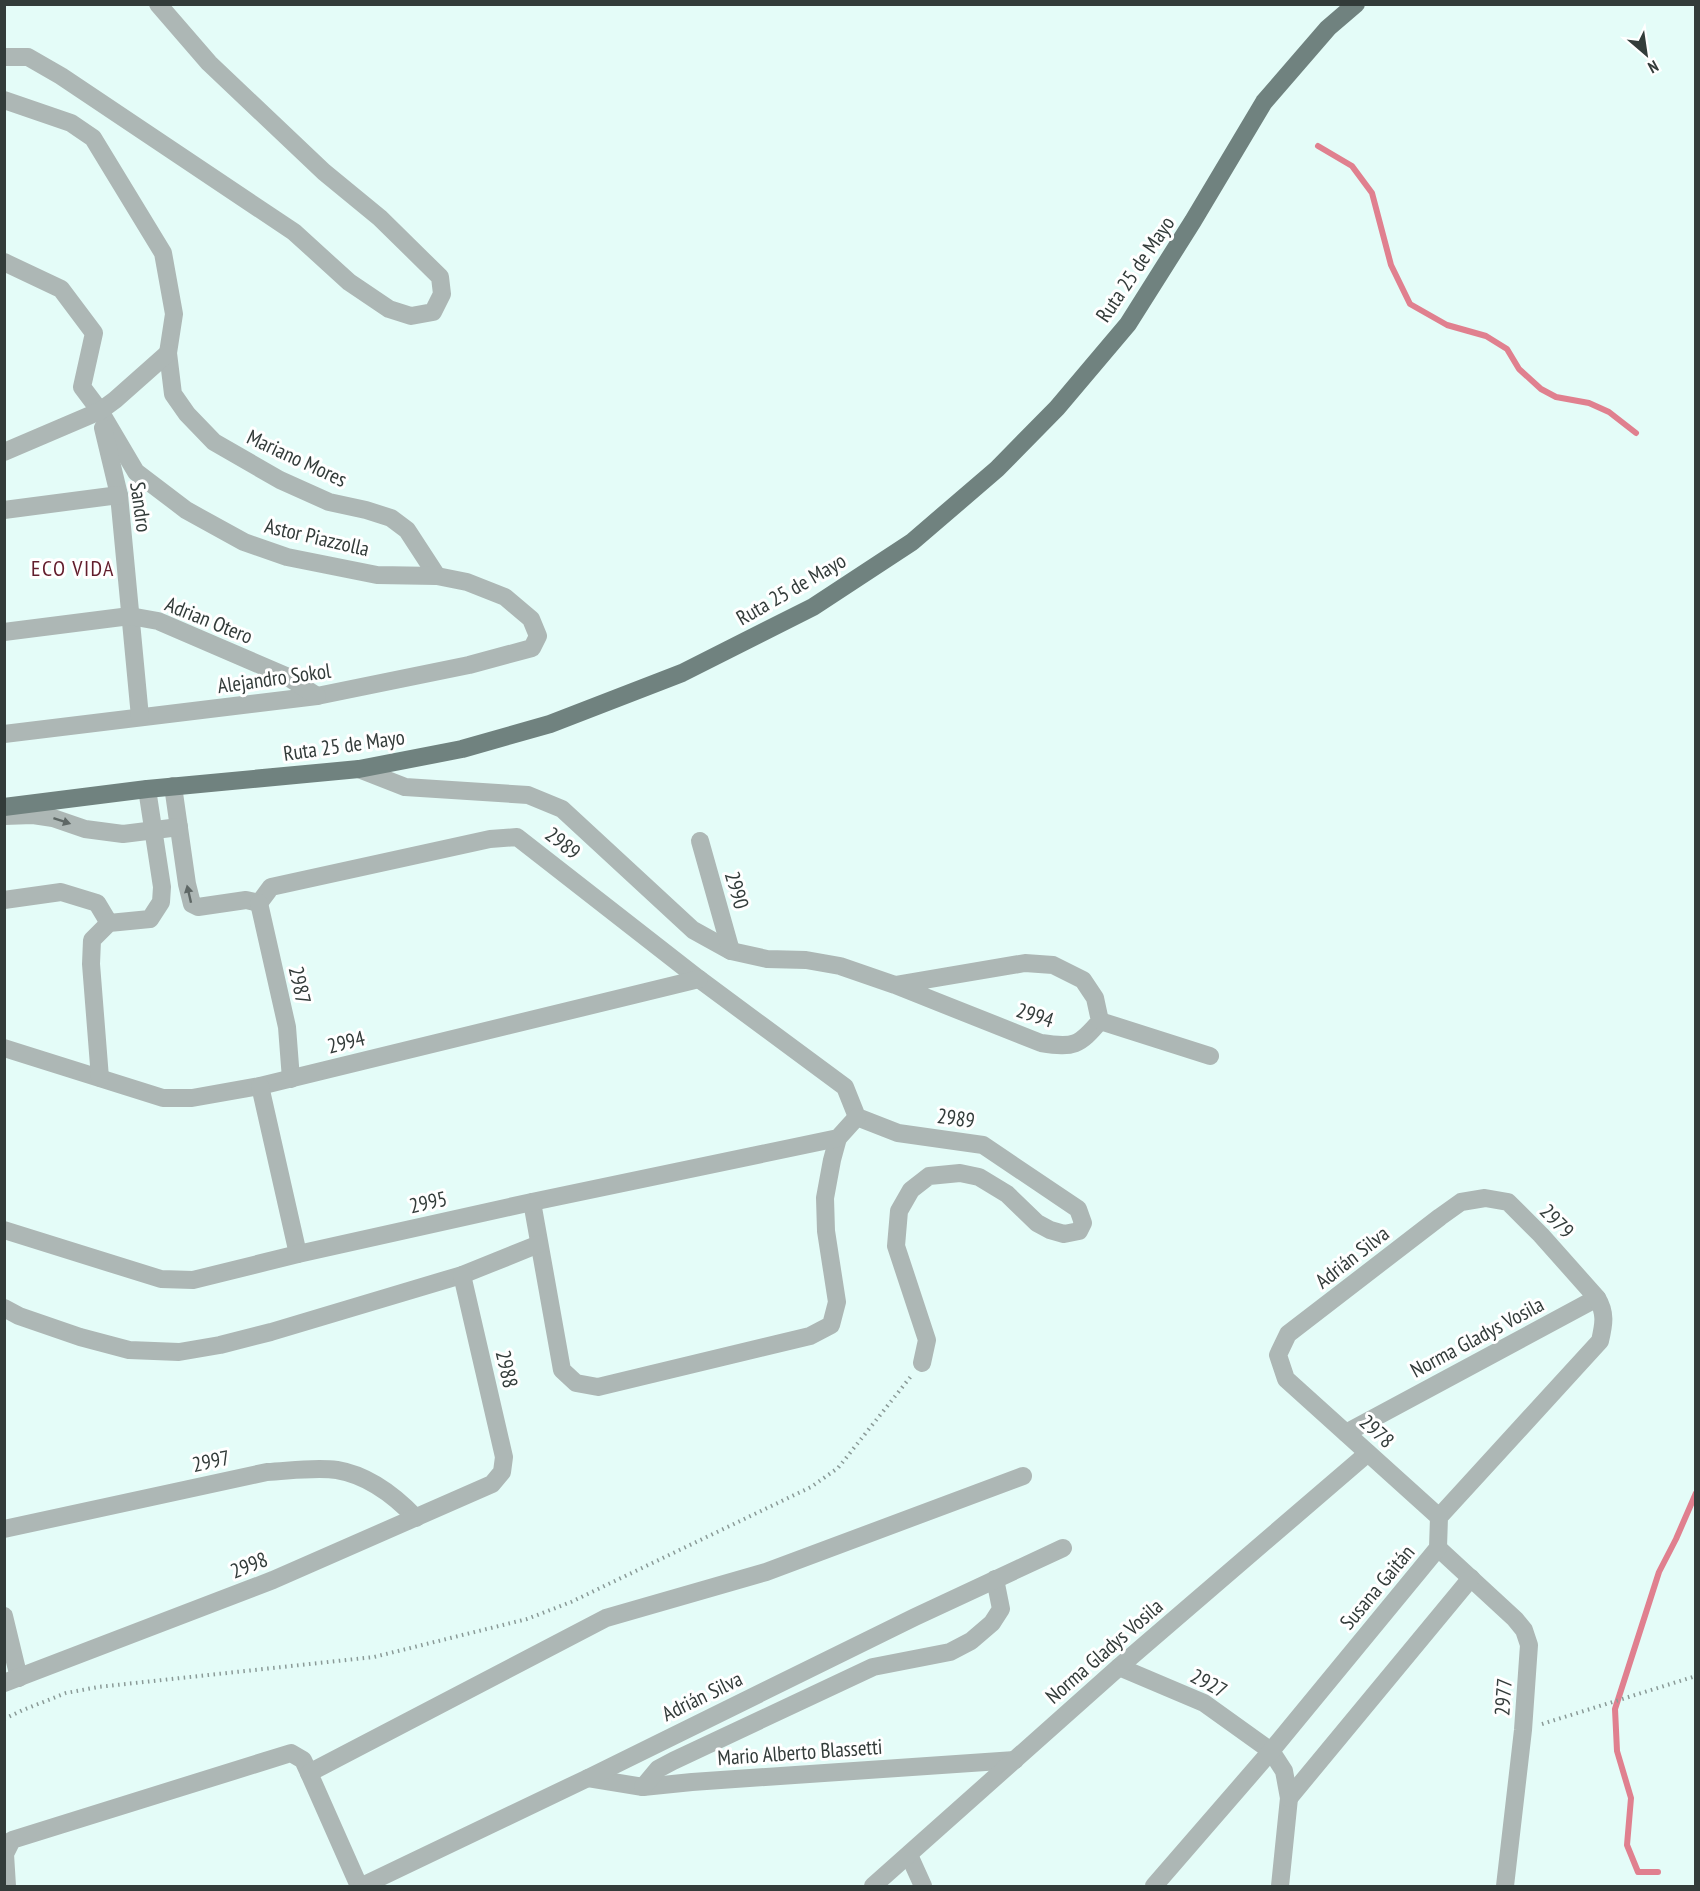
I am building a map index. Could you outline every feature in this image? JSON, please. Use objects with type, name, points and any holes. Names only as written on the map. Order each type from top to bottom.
[{"type":"main road","name":"Ruta 25 de Mayo","points":[[4,807],[173,786],[359,769],[462,750],[550,724],[682,673],[813,607],[912,542],[997,469],[1057,408],[1128,324],[1264,102],[1328,28],[1356,4]]},
{"type":"street","points":[[4,57],[28,57],[61,76],[294,232],[349,282],[389,309],[411,316],[434,312],[442,294],[440,277],[380,218],[324,172],[209,63],[158,4]]},
{"type":"street","name":"Mariano Mores","points":[[4,100],[71,123],[93,138],[163,253],[174,314],[168,353],[173,394],[187,414],[214,442],[280,480],[329,502],[391,518],[407,530],[437,576]]},
{"type":"street","name":"Astor Piazzolla","points":[[4,262],[61,289],[94,333],[82,387],[100,411],[136,472],[186,510],[244,543],[287,557],[377,574],[437,576],[467,582],[505,597],[531,619],[538,636]]},
{"type":"street","points":[[4,452],[100,411],[168,353]]},
{"type":"street","name":"Sandro","points":[[100,411],[118,495],[140,717]]},
{"type":"street","points":[[4,510],[118,495]]},
{"type":"street","name":"Adrian Otero","points":[[4,632],[130,616],[158,621],[286,676],[317,696]]},
{"type":"street","name":"Alejandro Sokol","points":[[4,734],[317,696],[469,665],[522,651],[532,648],[538,636]]},
{"type":"street","points":[[359,769],[405,787],[528,795],[562,809],[693,930],[737,953]]},
{"type":"street","points":[[173,786],[188,891],[192,904],[198,907],[246,900],[259,903]]},
{"type":"street","points":[[100,1078],[91,956],[92,939],[109,923],[150,919],[161,902],[162,887],[147,789]]},
{"type":"street","points":[[4,816],[33,815],[53,818],[85,829],[106,833],[123,834],[179,827]]},
{"type":"street","name":"2989","points":[[259,903],[271,887],[490,839],[517,837],[699,979],[845,1087],[857,1117],[898,1133],[983,1145],[1078,1209],[1083,1223],[1079,1231],[1064,1234],[1037,1223],[1007,1194],[979,1177],[960,1173],[929,1176],[911,1190],[898,1211],[896,1246],[927,1340],[922,1363]]},
{"type":"street","name":"2990","points":[[700,842],[737,953]]},
{"type":"street","points":[[4,900],[61,892],[97,903],[109,923]]},
{"type":"street","name":"2987","points":[[259,903],[287,1027],[291,1078]]},
{"type":"street","name":"2994","points":[[737,953],[767,959],[806,960],[840,966],[895,985],[1041,1043],[1064,1047],[1085,1039],[1100,1021],[1095,998],[1083,980],[1053,965],[1025,963],[895,985]]},
{"type":"street","name":"2994","points":[[4,1048],[163,1098],[192,1098],[260,1086],[699,979]]},
{"type":"street","points":[[1100,1021],[1210,1056]]},
{"type":"street","points":[[260,1086],[298,1254]]},
{"type":"street","points":[[532,1202],[562,1370],[576,1383],[598,1387],[810,1336],[831,1325],[837,1302],[826,1231],[825,1198],[838,1138],[857,1117]]},
{"type":"street","name":"2995","points":[[4,1230],[161,1279],[193,1280],[532,1202],[838,1138]]},
{"type":"street","points":[[951,1140],[960,1152],[960,1161],[955,1173]]},
{"type":"street","name":"2979","points":[[1461,1202],[1485,1198],[1508,1202],[1541,1235],[1600,1303]]},
{"type":"street","name":"Adrián Silva","points":[[1286,1379],[1278,1355],[1288,1334],[1461,1202]]},
{"type":"street","points":[[4,1308],[19,1316],[80,1337],[129,1350],[178,1352],[220,1346],[462,1275],[539,1244]]},
{"type":"street","name":"2988","points":[[462,1275],[504,1457],[502,1472]]},
{"type":"street","points":[[1439,1517],[1600,1341],[1605,1323],[1600,1303]]},
{"type":"street","name":"Norma Gladys Vosila","points":[[1346,1433],[1600,1303]]},
{"type":"street","name":"2978","points":[[1286,1379],[1439,1517]]},
{"type":"street","name":"Norma Gladys Vosila","points":[[873,1887],[1119,1667],[1368,1453]]},
{"type":"street","name":"2997","points":[[4,1529],[267,1472],[301,1470],[336,1470],[360,1477],[403,1505],[416,1518]]},
{"type":"street","name":"2998","points":[[12,1681],[273,1580],[492,1484],[502,1472]]},
{"type":"street","points":[[309,1773],[606,1618],[766,1572],[1023,1476]]},
{"type":"street","name":"Susana Gaitán","points":[[1154,1887],[1271,1751],[1438,1548],[1439,1517]]},
{"type":"street","name":"Adrián Silva","points":[[360,1887],[588,1779],[811,1667],[1063,1548]]},
{"type":"street","name":"2977","points":[[1438,1548],[1524,1630],[1529,1645],[1524,1730],[1505,1887]]},
{"type":"street","points":[[1289,1798],[1471,1578]]},
{"type":"street","points":[[643,1787],[658,1769],[673,1761],[873,1667],[950,1652],[971,1641],[992,1623],[1001,1609],[995,1579]]},
{"type":"street","points":[[4,1616],[12,1681]]},
{"type":"street","name":"2927","points":[[1119,1667],[1204,1703],[1271,1751]]},
{"type":"street","points":[[1271,1751],[1284,1772],[1289,1798],[1280,1887]]},
{"type":"street","points":[[7,1887],[4,1854],[12,1840],[291,1753],[303,1760],[360,1887]]},
{"type":"street","name":"Mario Alberto Blassetti","points":[[588,1779],[643,1787],[1015,1760]]},
{"type":"street","points":[[909,1855],[923,1887]]},
{"type":"path","points":[[4,1719],[66,1693],[98,1687],[374,1657],[527,1619],[571,1602],[811,1487],[838,1468],[922,1363]]},
{"type":"path","points":[[1524,1730],[1695,1676]]},
{"type":"waterway","points":[[1318,146],[1352,166],[1372,193],[1391,265],[1410,304],[1447,325],[1486,336],[1507,349],[1519,369],[1541,389],[1556,397],[1589,403],[1609,412],[1636,433]]},
{"type":"waterway","points":[[1658,1872],[1638,1872],[1627,1845],[1631,1798],[1617,1751],[1615,1709],[1659,1572],[1696,1493]]},
{"type":"district","name":"ECO VIDA","points":[[73,568]]}]
